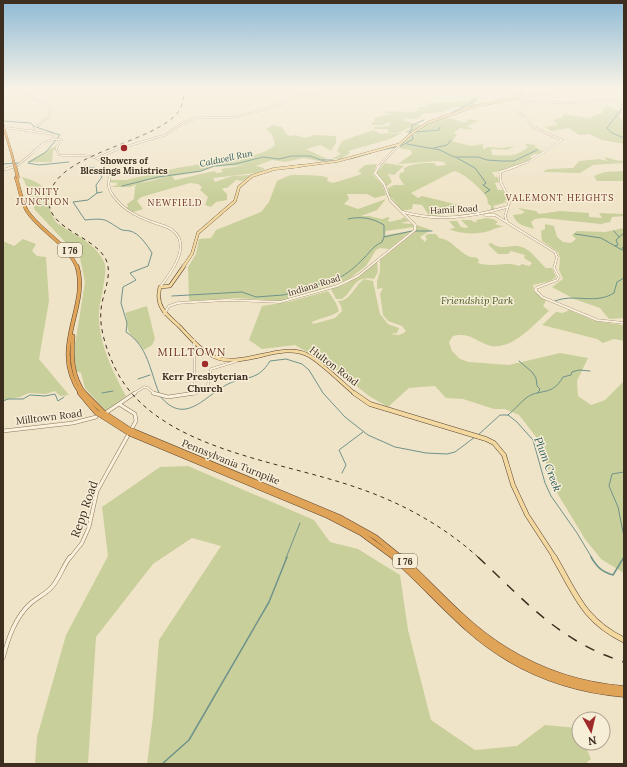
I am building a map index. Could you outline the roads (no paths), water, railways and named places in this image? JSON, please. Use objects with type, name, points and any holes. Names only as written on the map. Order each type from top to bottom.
[{"type":"highway","name":"Pennsylvania Turnpike","points":[[3,126],[17,178],[29,210],[69,248],[77,261],[81,272],[82,287],[71,350],[73,370],[77,382],[88,399],[100,412],[131,432],[325,515],[362,533],[399,561],[477,636],[520,665],[553,680],[583,689],[624,694]]},
{"type":"highway","name":"Pennsylvania Turnpike","points":[[3,131],[11,155]]},
{"type":"highway","name":"Pennsylvania Turnpike","points":[[131,432],[324,510],[358,527],[396,554],[478,631],[524,662],[572,682],[599,687],[624,689]]},
{"type":"main road","points":[[160,287],[168,287],[171,285],[192,254],[198,233],[235,201],[240,187],[252,176],[274,169],[342,160],[400,144],[426,124]]},
{"type":"main road","name":"Hulton Road","points":[[160,287],[157,298],[158,304],[164,314],[215,357],[237,361],[271,353],[299,352],[308,355],[361,399],[370,404],[482,437],[493,442],[505,455],[514,488],[530,523],[551,552],[580,605],[596,623],[614,636],[624,640]]},
{"type":"street","points":[[30,131],[39,124]]},
{"type":"street","points":[[97,158],[118,149],[165,135],[182,124]]},
{"type":"street","points":[[508,222],[505,216],[510,200],[501,183],[500,172],[530,161],[562,140],[529,124]]},
{"type":"street","points":[[3,126],[52,135],[54,139]]},
{"type":"street","points":[[3,170],[25,161],[46,142],[54,139],[62,140],[56,148],[58,154],[88,155],[97,158],[108,165],[110,174],[107,181],[107,188],[125,211],[141,219],[168,228],[175,233],[181,248],[181,252],[173,271],[160,287]]},
{"type":"street","name":"Indiana Road","points":[[164,314],[169,306],[178,303],[226,300],[280,302],[342,284],[358,276],[415,230],[415,225],[390,200],[384,184],[375,173],[377,168],[395,152],[400,144]]},
{"type":"street","name":"Hamil Road","points":[[401,211],[428,218],[485,214],[508,207]]},
{"type":"street","points":[[485,214],[495,215],[508,222],[555,252],[558,257],[554,268],[559,277],[557,280],[536,288],[539,294],[597,320],[624,323]]},
{"type":"street","points":[[194,340],[195,394]]},
{"type":"street","points":[[108,412],[144,387],[149,388],[158,396],[186,396],[195,394],[207,388],[210,370],[215,367],[237,361]]},
{"type":"street","name":"Repp Road","points":[[3,658],[10,636],[22,613],[30,604],[51,588],[63,566],[85,538],[97,491],[136,421],[134,414],[119,404]]},
{"type":"street","name":"Milltown Road","points":[[3,431],[23,427],[71,424],[96,417]]},
{"type":"waterway","name":"Plum Creek","points":[[32,124],[33,126],[60,135],[46,152],[28,163],[39,165],[69,162]]},
{"type":"waterway","name":"Caldwell Run","points":[[411,133],[409,132],[412,130],[411,126],[415,124]]},
{"type":"waterway","points":[[610,124],[607,128],[612,133],[624,138]]},
{"type":"waterway","points":[[416,132],[439,130],[440,127]]},
{"type":"waterway","name":"Caldwell Run","points":[[401,146],[413,139],[412,135]]},
{"type":"waterway","points":[[434,148],[447,145],[451,140]]},
{"type":"waterway","points":[[407,144],[440,150],[454,157],[478,157],[487,160],[501,161],[514,161],[537,150]]},
{"type":"waterway","name":"Caldwell Run","points":[[381,150],[396,147]]},
{"type":"waterway","name":"Caldwell Run","points":[[350,159],[371,153]]},
{"type":"waterway","name":"Caldwell Run","points":[[122,186],[158,177],[201,171],[214,166],[235,164],[263,157],[279,159],[292,156],[310,156],[321,160],[333,160]]},
{"type":"waterway","points":[[457,158],[475,168],[486,183],[483,185],[490,190],[485,193]]},
{"type":"waterway","points":[[3,164],[18,163]]},
{"type":"waterway","name":"Plum Creek","points":[[85,166],[98,169],[102,177],[96,185],[97,193]]},
{"type":"waterway","name":"Plum Creek","points":[[97,193],[102,192]]},
{"type":"waterway","name":"Plum Creek","points":[[97,193],[88,200],[73,202],[85,220],[104,220],[121,230],[133,232],[137,234],[148,246],[152,253],[148,266],[130,273],[136,280],[123,287],[121,303],[127,323],[126,332],[139,344],[144,352],[159,393]]},
{"type":"waterway","points":[[348,219],[371,219],[380,223],[384,225],[384,237]]},
{"type":"waterway","points":[[384,237],[412,231]]},
{"type":"waterway","points":[[415,231],[432,231]]},
{"type":"waterway","points":[[614,231],[619,237]]},
{"type":"waterway","points":[[615,246],[618,245],[616,240],[624,233]]},
{"type":"waterway","points":[[575,234],[601,238],[615,246]]},
{"type":"waterway","points":[[172,296],[242,292],[256,297],[283,295],[299,291],[306,285],[315,285],[331,281],[345,274],[358,264],[374,247],[382,242],[384,237]]},
{"type":"waterway","points":[[615,246],[624,251]]},
{"type":"waterway","points":[[624,247],[622,248],[624,249]]},
{"type":"waterway","points":[[555,301],[570,298],[592,299],[607,296],[614,293],[617,282],[624,278]]},
{"type":"waterway","name":"Plum Creek","points":[[160,396],[169,405],[178,409],[186,409],[203,401],[228,384],[256,375],[261,372],[270,361],[286,359],[302,364],[309,370],[323,393],[345,417],[368,435],[395,447],[426,453],[447,454],[455,452],[475,437]]},
{"type":"waterway","points":[[519,361],[532,372],[536,378],[537,386],[540,389],[538,393]]},
{"type":"waterway","points":[[538,393],[550,390],[559,383],[563,377],[571,375],[572,372],[579,370],[590,371]]},
{"type":"waterway","points":[[138,379],[150,375]]},
{"type":"waterway","points":[[102,393],[113,391]]},
{"type":"waterway","points":[[508,415],[526,398],[538,393]]},
{"type":"waterway","points":[[3,401],[8,399],[23,399],[30,395],[45,396],[55,394],[58,401],[64,397]]},
{"type":"waterway","name":"Plum Creek","points":[[478,435],[500,415],[508,415]]},
{"type":"waterway","name":"Plum Creek","points":[[508,415],[517,422],[533,440],[545,483],[551,496],[577,533],[592,558]]},
{"type":"waterway","points":[[342,473],[346,465],[339,450],[363,432]]},
{"type":"waterway","name":"Plum Creek","points":[[624,472],[612,474],[609,486],[618,507],[624,537]]},
{"type":"waterway","points":[[286,558],[300,523]]},
{"type":"waterway","points":[[162,764],[189,740],[269,602],[287,557]]},
{"type":"waterway","name":"Plum Creek","points":[[591,557],[600,569],[613,575],[624,557]]},
{"type":"railway","points":[[165,124],[148,133],[82,161],[65,172],[53,186],[49,203],[52,213],[58,221],[94,246],[102,253],[107,262],[108,274],[101,317],[102,332],[115,368],[134,396],[159,417],[189,435],[222,448],[257,459],[358,488],[406,508],[452,536],[479,558]]},
{"type":"railway","points":[[478,557],[528,604],[562,632],[601,654],[624,662]]},
{"type":"place","name":"Showers of Blessings Ministries","points":[[124,148]]},
{"type":"place","name":"Kerr Presbyterian Church","points":[[205,364]]},
{"type":"district","name":"UNITY JUNCTION","points":[[43,196]]},
{"type":"district","name":"VALEMONT HEIGHTS","points":[[560,197]]},
{"type":"district","name":"NEWFIELD","points":[[175,202]]},
{"type":"district","name":"MILLTOWN","points":[[192,352]]},
{"type":"park label","name":"Friendship Park","points":[[477,300]]}]
